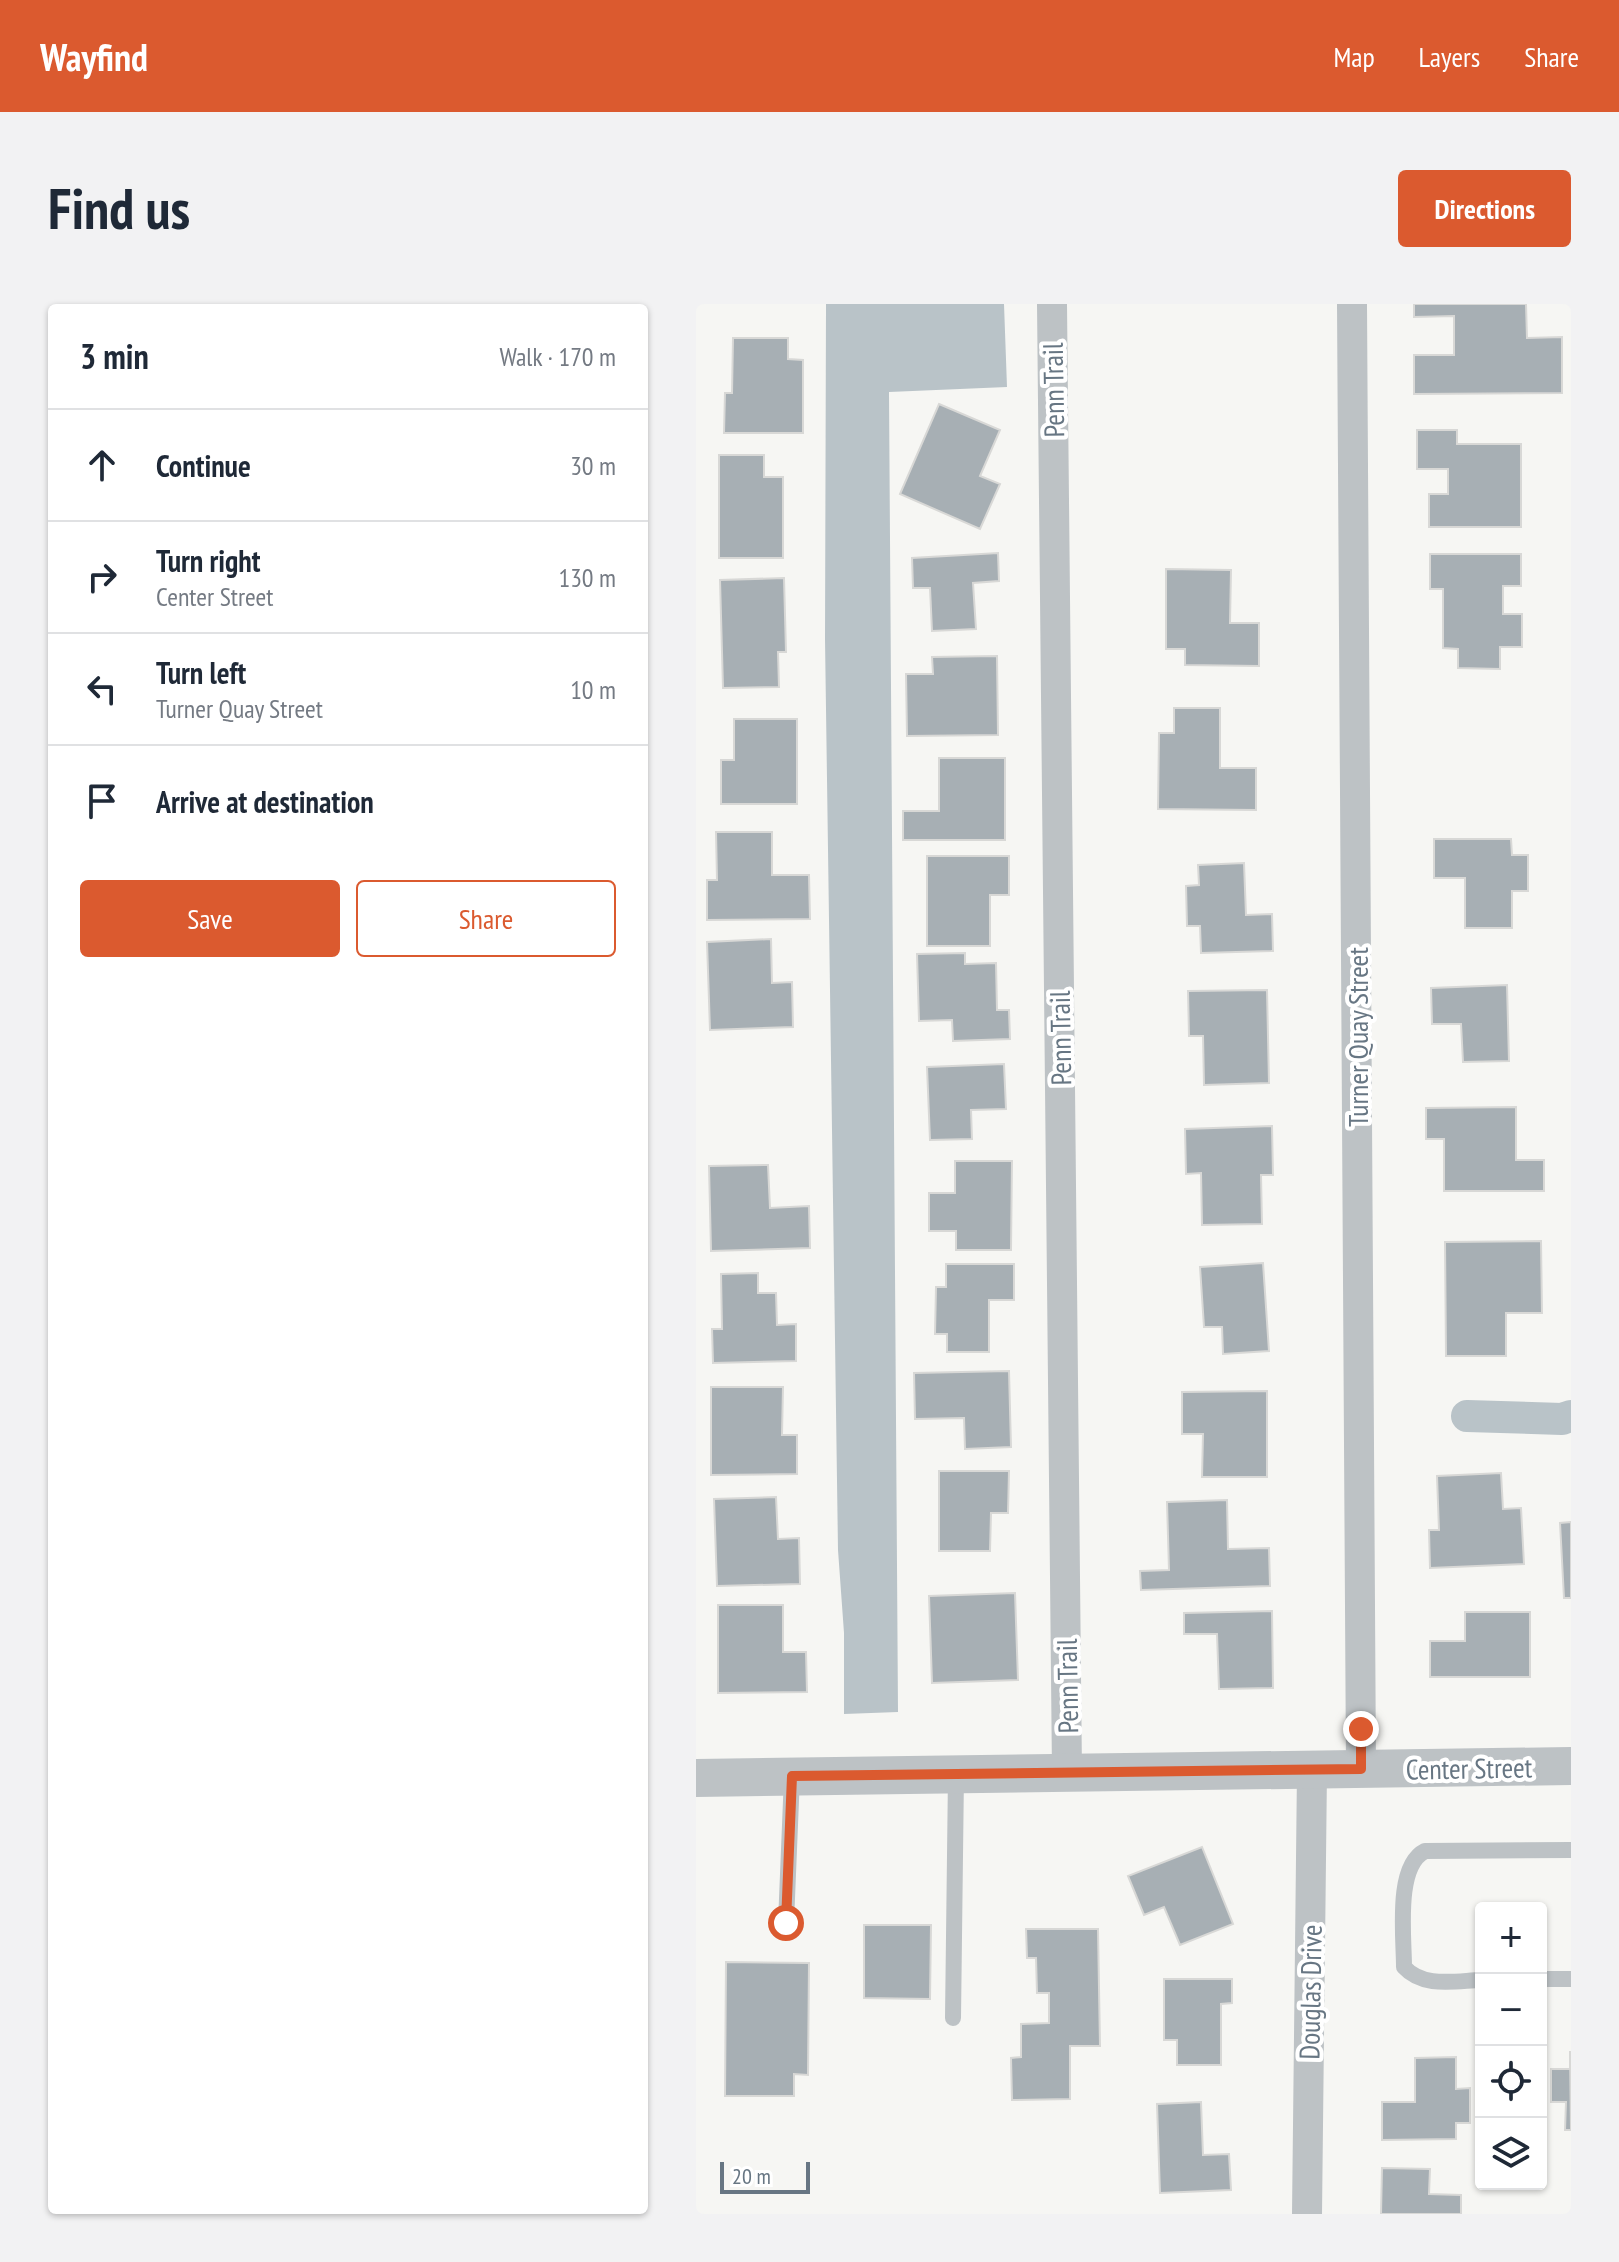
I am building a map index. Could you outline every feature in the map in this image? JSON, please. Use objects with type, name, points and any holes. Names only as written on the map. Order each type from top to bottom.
[{"type":"street","name":"Penn Trail","points":[[1052,304],[1067,1773]]},
{"type":"street","name":"Turner Quay Street","points":[[1352,304],[1361,1769]]},
{"type":"street","name":"Center Street","points":[[696,1778],[1571,1766]]},
{"type":"street","name":"Douglas Drive","points":[[1307,2214],[1312,1770]]},
{"type":"lane","points":[[953,2018],[956,1774]]},
{"type":"lane","points":[[786,1923],[792,1776]]},
{"type":"lane","points":[[1475,1980],[1427,1981],[1413,1977],[1404,1967],[1406,1871],[1414,1856],[1425,1851],[1571,1850]]},
{"type":"lane","points":[[1547,1979],[1571,1979]]},
{"type":"shaded area","points":[[826,304],[1004,304],[1007,387],[889,392],[898,1712],[844,1714],[844,1633],[838,1550],[825,639]]},
{"type":"building","points":[[1414,304],[1526,304],[1527,338],[1562,337],[1562,393],[1414,394],[1414,355],[1454,355],[1454,316],[1414,317]]},
{"type":"building","points":[[733,338],[788,338],[788,359],[803,360],[803,433],[724,433],[725,393],[732,393]]},
{"type":"building","points":[[939,404],[1000,430],[980,476],[1000,484],[980,529],[900,494]]},
{"type":"building","points":[[1417,430],[1457,430],[1457,444],[1521,444],[1521,527],[1429,527],[1429,494],[1448,494],[1448,469],[1417,469]]},
{"type":"building","points":[[719,455],[764,455],[764,477],[783,477],[783,558],[719,558]]},
{"type":"building","points":[[998,553],[999,581],[973,583],[976,629],[932,631],[930,588],[913,588],[912,558]]},
{"type":"building","points":[[1430,554],[1521,554],[1521,586],[1503,586],[1503,614],[1522,614],[1522,647],[1500,647],[1500,669],[1458,668],[1458,649],[1443,648],[1443,589],[1430,589]]},
{"type":"building","points":[[1166,569],[1231,570],[1230,623],[1259,623],[1259,666],[1185,665],[1185,649],[1166,649]]},
{"type":"building","points":[[784,578],[786,652],[778,652],[779,687],[723,688],[720,580]]},
{"type":"building","points":[[997,656],[998,735],[907,736],[906,674],[933,674],[932,657]]},
{"type":"building","points":[[1174,708],[1220,708],[1220,768],[1256,768],[1256,810],[1158,809],[1159,733],[1174,733]]},
{"type":"building","points":[[734,719],[797,719],[797,804],[721,804],[721,760],[734,760]]},
{"type":"building","points":[[939,758],[1005,758],[1005,840],[903,840],[903,811],[939,811]]},
{"type":"building","points":[[716,832],[772,832],[772,875],[809,875],[810,919],[707,920],[707,880],[717,880]]},
{"type":"building","points":[[1434,839],[1511,839],[1512,855],[1528,855],[1528,891],[1512,891],[1512,928],[1465,928],[1465,878],[1434,878]]},
{"type":"building","points":[[927,856],[1009,856],[1009,895],[990,895],[990,946],[927,946]]},
{"type":"building","points":[[1244,863],[1246,915],[1272,914],[1273,951],[1201,953],[1200,926],[1187,926],[1186,886],[1199,885],[1198,865]]},
{"type":"building","points":[[771,939],[772,983],[792,982],[793,1027],[710,1030],[707,942]]},
{"type":"building","points":[[965,953],[965,964],[996,963],[997,1010],[1009,1010],[1010,1039],[953,1041],[952,1020],[919,1021],[917,954]]},
{"type":"building","points":[[1507,985],[1509,1061],[1463,1062],[1461,1024],[1432,1024],[1431,988]]},
{"type":"building","points":[[1267,990],[1269,1083],[1204,1085],[1203,1036],[1189,1036],[1188,991]]},
{"type":"building","points":[[1004,1064],[1006,1109],[971,1110],[972,1139],[930,1140],[927,1067]]},
{"type":"building","points":[[1516,1107],[1516,1160],[1544,1160],[1544,1191],[1444,1191],[1444,1139],[1426,1139],[1426,1108]]},
{"type":"building","points":[[1272,1126],[1273,1175],[1261,1175],[1262,1224],[1202,1225],[1201,1173],[1186,1174],[1185,1129]]},
{"type":"building","points":[[955,1161],[1012,1161],[1011,1250],[956,1250],[956,1231],[929,1231],[929,1193],[955,1193]]},
{"type":"building","points":[[768,1165],[770,1208],[809,1206],[810,1248],[711,1251],[709,1166]]},
{"type":"building","points":[[1541,1241],[1542,1313],[1506,1313],[1506,1356],[1446,1356],[1445,1242]]},
{"type":"building","points":[[1263,1263],[1269,1351],[1223,1354],[1222,1327],[1204,1327],[1200,1267]]},
{"type":"building","points":[[946,1264],[1014,1264],[1014,1300],[989,1300],[989,1352],[947,1352],[947,1334],[935,1334],[936,1287],[946,1287]]},
{"type":"building","points":[[758,1273],[758,1293],[776,1293],[777,1325],[796,1324],[796,1361],[713,1363],[712,1329],[722,1329],[721,1274]]},
{"type":"building","points":[[1009,1371],[1011,1447],[965,1449],[964,1418],[915,1419],[914,1373]]},
{"type":"building","points":[[711,1387],[783,1387],[782,1435],[797,1435],[797,1474],[711,1475]]},
{"type":"building","points":[[1267,1391],[1267,1477],[1202,1477],[1203,1434],[1182,1434],[1182,1392]]},
{"type":"building","points":[[939,1471],[1009,1471],[1008,1513],[991,1513],[990,1551],[939,1551]]},
{"type":"building","points":[[1501,1473],[1503,1509],[1521,1508],[1524,1564],[1430,1568],[1429,1530],[1439,1530],[1437,1476]]},
{"type":"building","points":[[776,1497],[778,1539],[799,1538],[800,1584],[717,1586],[714,1499]]},
{"type":"building","points":[[1227,1500],[1228,1549],[1269,1548],[1270,1586],[1141,1590],[1140,1571],[1169,1570],[1167,1502]]},
{"type":"building","points":[[1571,1522],[1571,1598],[1564,1598],[1560,1523]]},
{"type":"building","points":[[1015,1593],[1018,1680],[932,1683],[929,1596]]},
{"type":"building","points":[[718,1605],[783,1605],[783,1652],[806,1652],[807,1692],[718,1693]]},
{"type":"building","points":[[1272,1611],[1273,1688],[1219,1689],[1217,1634],[1184,1634],[1184,1613]]},
{"type":"building","points":[[1465,1612],[1530,1612],[1530,1677],[1430,1677],[1430,1641],[1465,1641]]},
{"type":"building","points":[[1202,1847],[1233,1924],[1180,1945],[1164,1907],[1144,1915],[1128,1876]]},
{"type":"building","points":[[864,1925],[931,1925],[930,1999],[864,1998]]},
{"type":"building","points":[[1026,1929],[1098,1929],[1100,2046],[1070,2046],[1070,2099],[1012,2100],[1011,2058],[1021,2057],[1021,2024],[1049,2023],[1049,1993],[1037,1993],[1036,1958],[1027,1958]]},
{"type":"building","points":[[726,1962],[809,1963],[808,2075],[794,2074],[794,2096],[725,2096]]},
{"type":"building","points":[[1164,1979],[1232,1979],[1232,2003],[1221,2004],[1221,2065],[1177,2065],[1177,2040],[1164,2040]]},
{"type":"building","points":[[1570,2051],[1571,2130],[1565,2130],[1566,2102],[1551,2102],[1551,2069],[1570,2069]]},
{"type":"building","points":[[1456,2057],[1456,2089],[1470,2088],[1470,2123],[1456,2123],[1456,2139],[1382,2140],[1382,2102],[1415,2102],[1415,2058]]},
{"type":"building","points":[[1201,2102],[1203,2155],[1229,2154],[1231,2190],[1160,2193],[1157,2104]]},
{"type":"building","points":[[1382,2168],[1430,2169],[1429,2194],[1461,2195],[1461,2214],[1381,2214]]},
{"type":"waterway","points":[[1467,1416],[1562,1419],[1571,1416]]},
{"type":"route","points":[[786,1923],[792,1776],[1361,1769],[1361,1729]]}]
